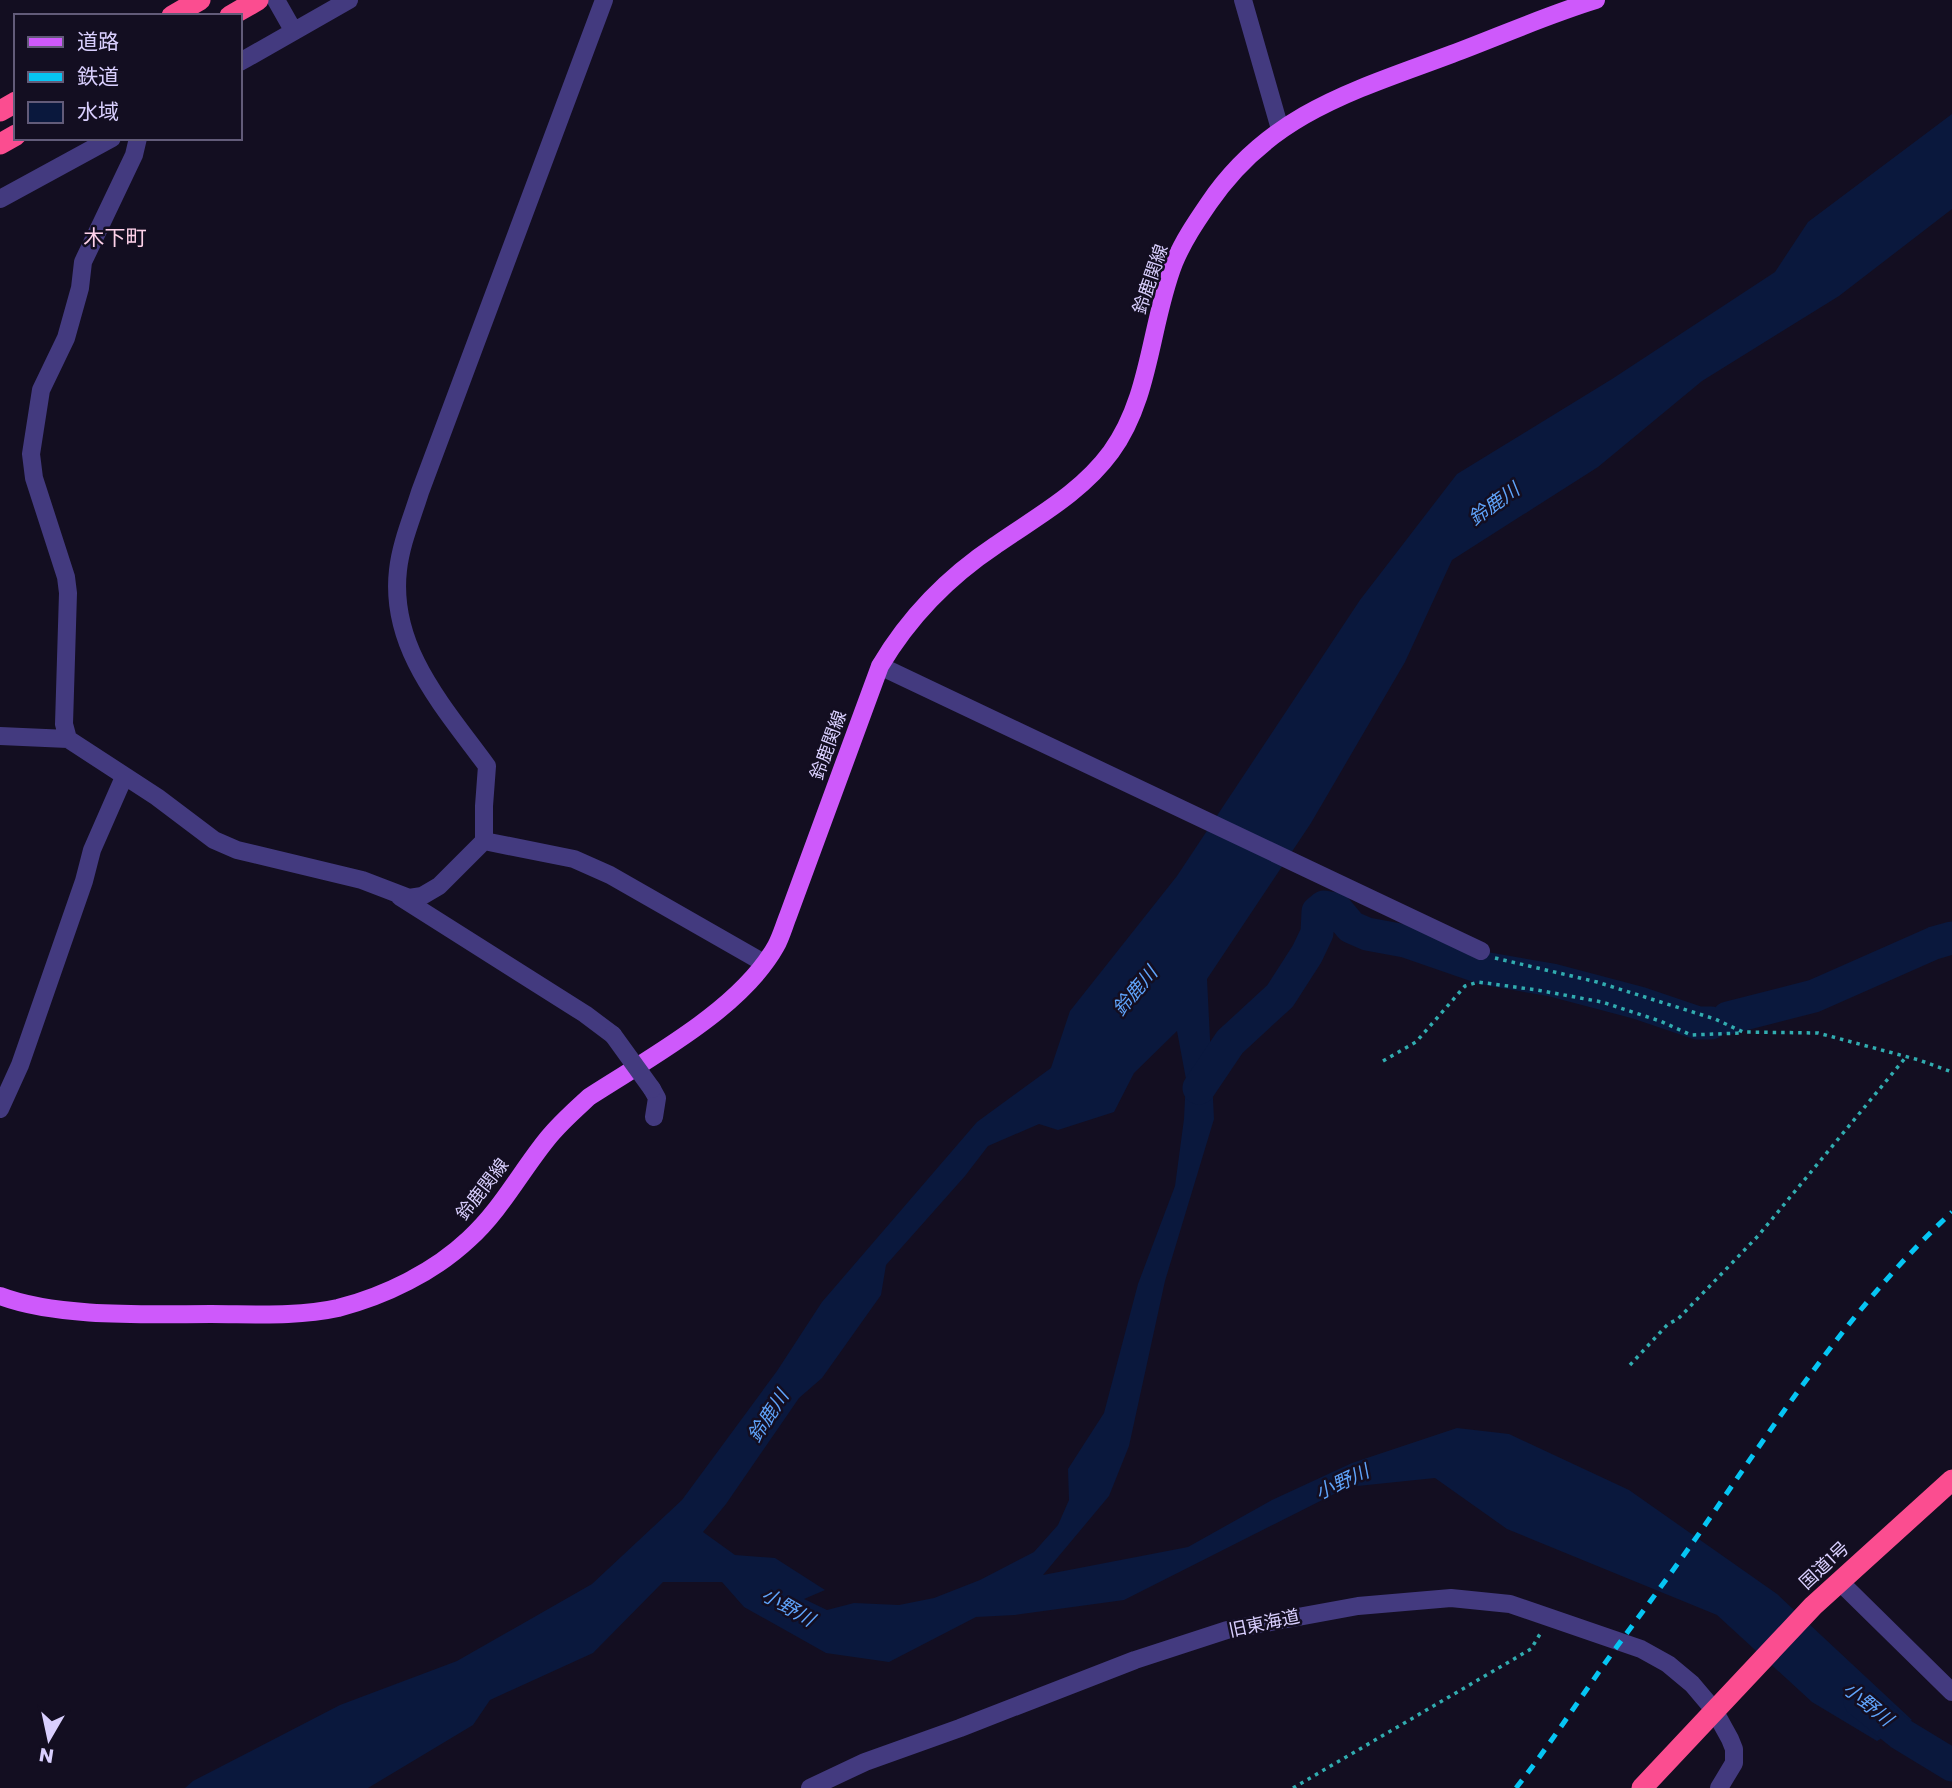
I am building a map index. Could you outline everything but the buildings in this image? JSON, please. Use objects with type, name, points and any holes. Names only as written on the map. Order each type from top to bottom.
[{"type":"highway","points":[[176,14],[200,0]]},
{"type":"highway","points":[[234,14],[258,0]]},
{"type":"highway","name":"国道1号","points":[[1714,1710],[1813,1606],[1952,1480]]},
{"type":"highway","points":[[1642,1788],[1714,1710]]},
{"type":"main road","name":"鈴鹿関線","points":[[0,1296],[17,1302],[76,1310],[134,1314],[302,1314],[372,1298],[408,1282],[469,1240],[492,1215],[548,1137],[574,1111],[589,1097],[716,1014],[776,946],[880,666],[909,621],[948,581],[1061,500],[1093,473],[1110,453],[1137,402],[1163,296],[1175,260],[1194,224],[1241,163],[1280,129],[1307,112],[1353,91],[1596,0]]},
{"type":"street","points":[[276,0],[290,24]]},
{"type":"street","points":[[242,60],[290,24],[349,0]]},
{"type":"street","points":[[0,737],[68,739],[157,797],[214,840],[237,850],[362,880],[409,898],[422,896],[439,886],[484,841],[487,765],[426,683],[407,644],[398,610],[398,569],[404,540],[420,492],[604,0]]},
{"type":"street","points":[[1243,0],[1280,129]]},
{"type":"street","points":[[0,199],[108,140]]},
{"type":"street","points":[[68,739],[64,724],[68,593],[66,577],[34,478],[31,454],[41,390],[66,338],[80,288],[83,262],[134,155],[138,140]]},
{"type":"street","points":[[880,666],[1481,951]]},
{"type":"street","points":[[0,1109],[20,1065],[84,881],[92,850],[124,776]]},
{"type":"street","points":[[484,841],[573,859],[610,875],[764,962]]},
{"type":"street","points":[[396,892],[402,901],[419,909],[585,1014],[613,1035],[657,1098],[654,1117]]},
{"type":"street","points":[[1839,1581],[1952,1692]]},
{"type":"street","name":"旧東海道","points":[[810,1788],[865,1762],[1135,1660],[1227,1630],[1358,1606],[1451,1598],[1510,1604],[1641,1649],[1668,1664],[1692,1684],[1714,1710],[1734,1749],[1734,1763],[1719,1788]]},
{"type":"path","points":[[1481,951],[1493,957],[1610,986],[1715,1019],[1743,1032]]},
{"type":"path","points":[[1383,1061],[1416,1042],[1465,986],[1478,982],[1602,1002],[1660,1021],[1691,1035],[1743,1032],[1818,1033],[1952,1072]]},
{"type":"path","points":[[1630,1365],[1758,1236],[1906,1057]]},
{"type":"path","points":[[1293,1788],[1531,1648],[1548,1616]]},
{"type":"water","name":"鈴鹿川","points":[[1952,114],[1952,209],[1839,296],[1702,381],[1598,467],[1452,560],[1405,662],[1311,823],[1207,979],[1214,1119],[1165,1281],[1129,1446],[1109,1496],[1043,1575],[1188,1547],[1272,1500],[1352,1463],[1457,1428],[1509,1434],[1629,1490],[1777,1594],[1912,1720],[1877,1741],[1812,1702],[1717,1615],[1507,1529],[1435,1478],[1348,1487],[1124,1600],[1015,1615],[976,1617],[889,1662],[826,1653],[744,1607],[722,1582],[663,1582],[593,1653],[490,1700],[473,1725],[368,1788],[185,1788],[193,1781],[340,1705],[457,1661],[592,1584],[682,1500],[777,1371],[822,1302],[977,1122],[1051,1068],[1070,1011],[1177,876],[1360,600],[1457,474],[1612,379],[1775,272],[1808,222]],"holes":[[[1177,1031],[1186,1079],[1184,1119],[1175,1186],[1138,1284],[1104,1413],[1068,1469],[1069,1500],[1058,1525],[1034,1552],[980,1580],[934,1598],[899,1605],[854,1603],[827,1610],[804,1599],[825,1590],[775,1558],[735,1555],[703,1532],[726,1504],[799,1398],[822,1378],[881,1295],[886,1265],[988,1146],[1039,1124],[1058,1130],[1114,1112],[1134,1073]]]},
{"type":"waterway","points":[[1199,1088],[1230,1042],[1280,996],[1307,954],[1317,933],[1318,912],[1324,907],[1336,909],[1351,927],[1367,934],[1405,941],[1483,968],[1552,980],[1639,1003],[1698,1023],[1711,1023]]},
{"type":"waterway","points":[[1728,1018],[1814,996],[1934,943],[1952,938]]},
{"type":"waterway","name":"小野川","points":[[1860,1701],[1901,1734],[1952,1765]]},
{"type":"railway","points":[[1516,1788],[1820,1362],[1883,1284],[1952,1212]]},
{"type":"district","name":"木下町","points":[[115,237]]}]
